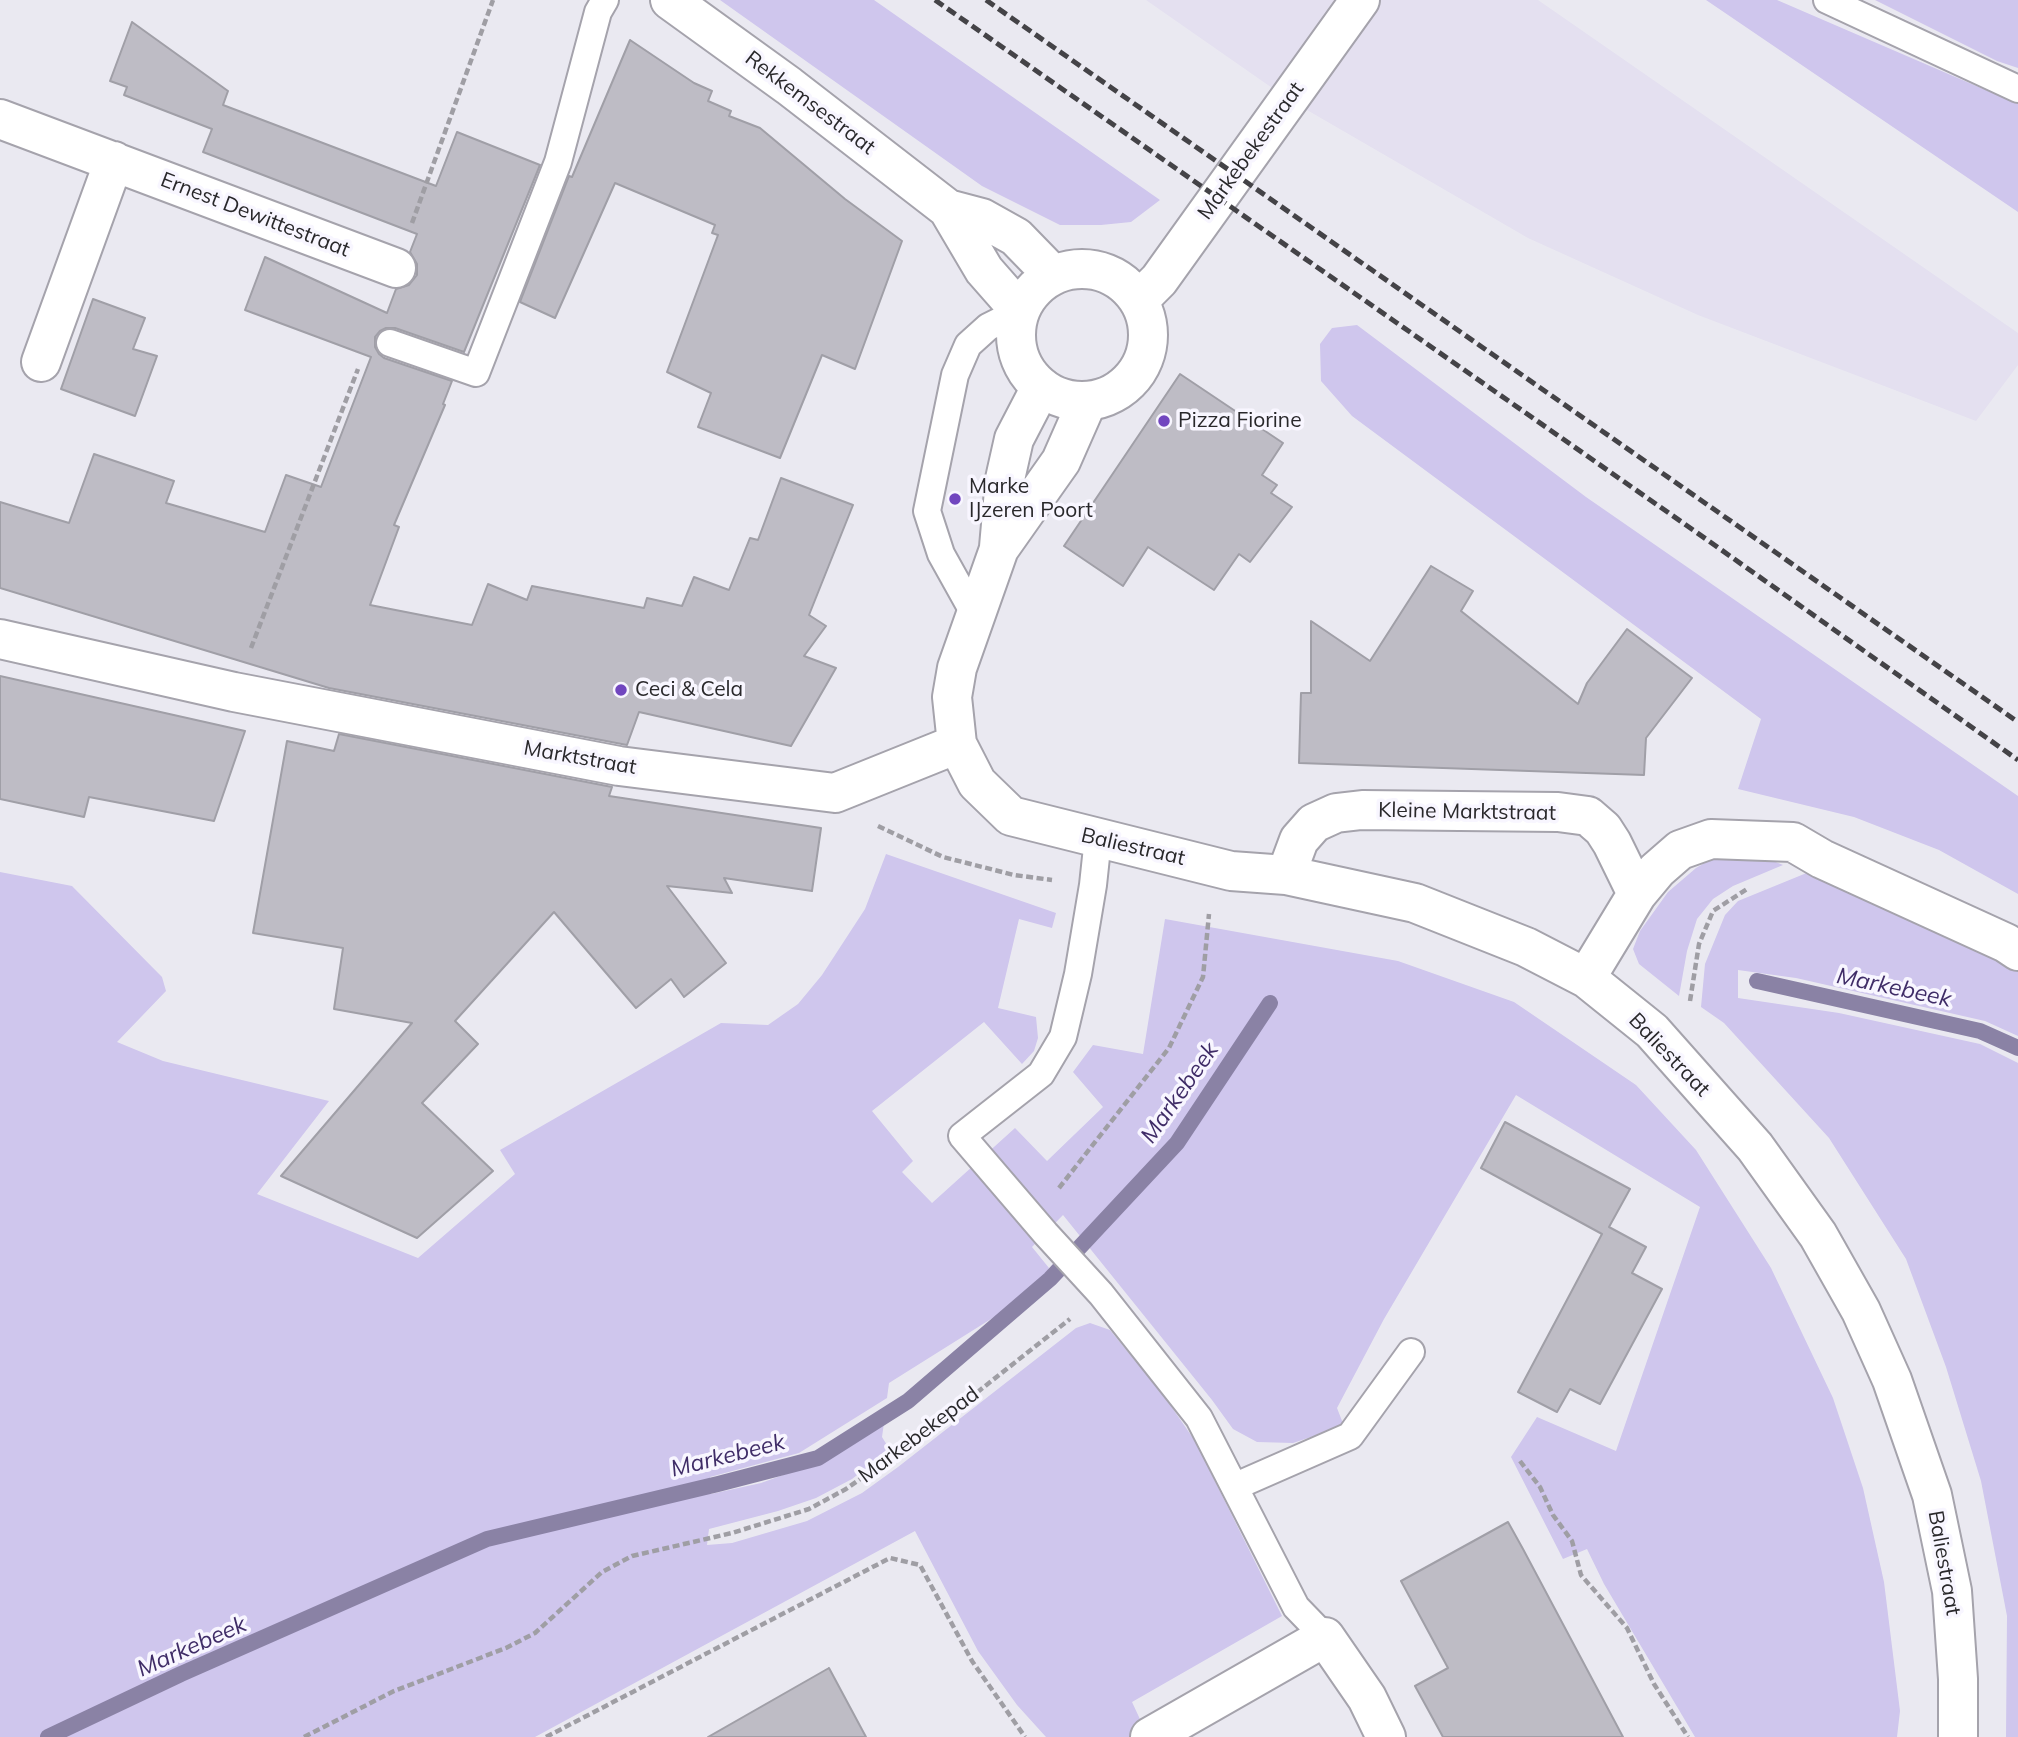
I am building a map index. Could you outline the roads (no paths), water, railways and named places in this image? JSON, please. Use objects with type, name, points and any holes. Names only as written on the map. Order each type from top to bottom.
[{"type":"street","name":"Rekkemsestraat","points":[[670,0],[789,86],[948,209],[984,270],[1020,311]]},
{"type":"street","name":"Markebekestraat","points":[[1139,300],[1159,280],[1360,0]]},
{"type":"street","name":"Ernest Dewittestraat","points":[[0,119],[396,268]]},
{"type":"street","points":[[41,362],[114,161]]},
{"type":"street","name":"Rekkemsestraat","points":[[948,209],[982,218],[1016,237],[1053,275]]},
{"type":"street","points":[[1091,268],[1110,274],[1127,285],[1139,300],[1149,326],[1147,353],[1134,377],[1113,395],[1087,402],[1061,397],[1041,387],[1026,372],[1018,352],[1015,332],[1020,311],[1033,289],[1053,275],[1072,269],[1091,268]]},
{"type":"street","points":[[999,549],[1005,479],[1014,439],[1041,387]]},
{"type":"street","points":[[957,744],[952,696],[957,668],[999,549],[1060,461],[1087,402]]},
{"type":"street","name":"Marktstraat","points":[[0,639],[234,692],[619,766],[835,793],[957,744]]},
{"type":"street","name":"Baliestraat","points":[[957,744],[977,783],[1011,816],[1231,871],[1286,875],[1415,903],[1526,947],[1587,978],[1652,1031],[1755,1147],[1818,1235],[1861,1311],[1892,1380],[1932,1495],[1952,1591],[1958,1679],[1958,1737]]},
{"type":"street","name":"Kleine Marktstraat","points":[[1286,875],[1299,840],[1314,823],[1336,813],[1362,810],[1558,812],[1588,816],[1603,830],[1637,894]]},
{"type":"street","points":[[1587,978],[1637,894],[1657,870],[1680,850],[1711,839],[1793,842],[1822,859],[2006,943],[2018,951]]},
{"type":"street","points":[[1150,1737],[1325,1637],[1367,1698],[1386,1737]]},
{"type":"lane","points":[[390,343],[476,373],[558,162],[598,12],[604,0]]},
{"type":"lane","points":[[1827,0],[2018,89]]},
{"type":"lane","points":[[975,615],[941,554],[926,511],[955,375],[968,345],[988,327],[1020,311]]},
{"type":"lane","points":[[1098,838],[1078,974],[1063,1037],[1041,1074],[962,1136],[1095,1287],[1199,1418],[1296,1607],[1325,1637]]},
{"type":"lane","points":[[1236,1486],[1350,1436],[1410,1352]]},
{"type":"waterway","name":"Markebeek","points":[[1757,981],[1980,1031],[2018,1048]]},
{"type":"waterway","name":"Markebeek","points":[[48,1737],[181,1674],[487,1539],[818,1458],[908,1401],[1050,1279],[1177,1143],[1270,1003]]},
{"type":"railway","points":[[935,0],[2018,760]]},
{"type":"railway","points":[[986,0],[2018,722]]},
{"type":"place","name":"Pizza Fiorine","points":[[1164,421]]},
{"type":"place","name":"Marke IJzeren Poort","points":[[955,499]]},
{"type":"place","name":"Ceci & Cela","points":[[621,690]]}]
